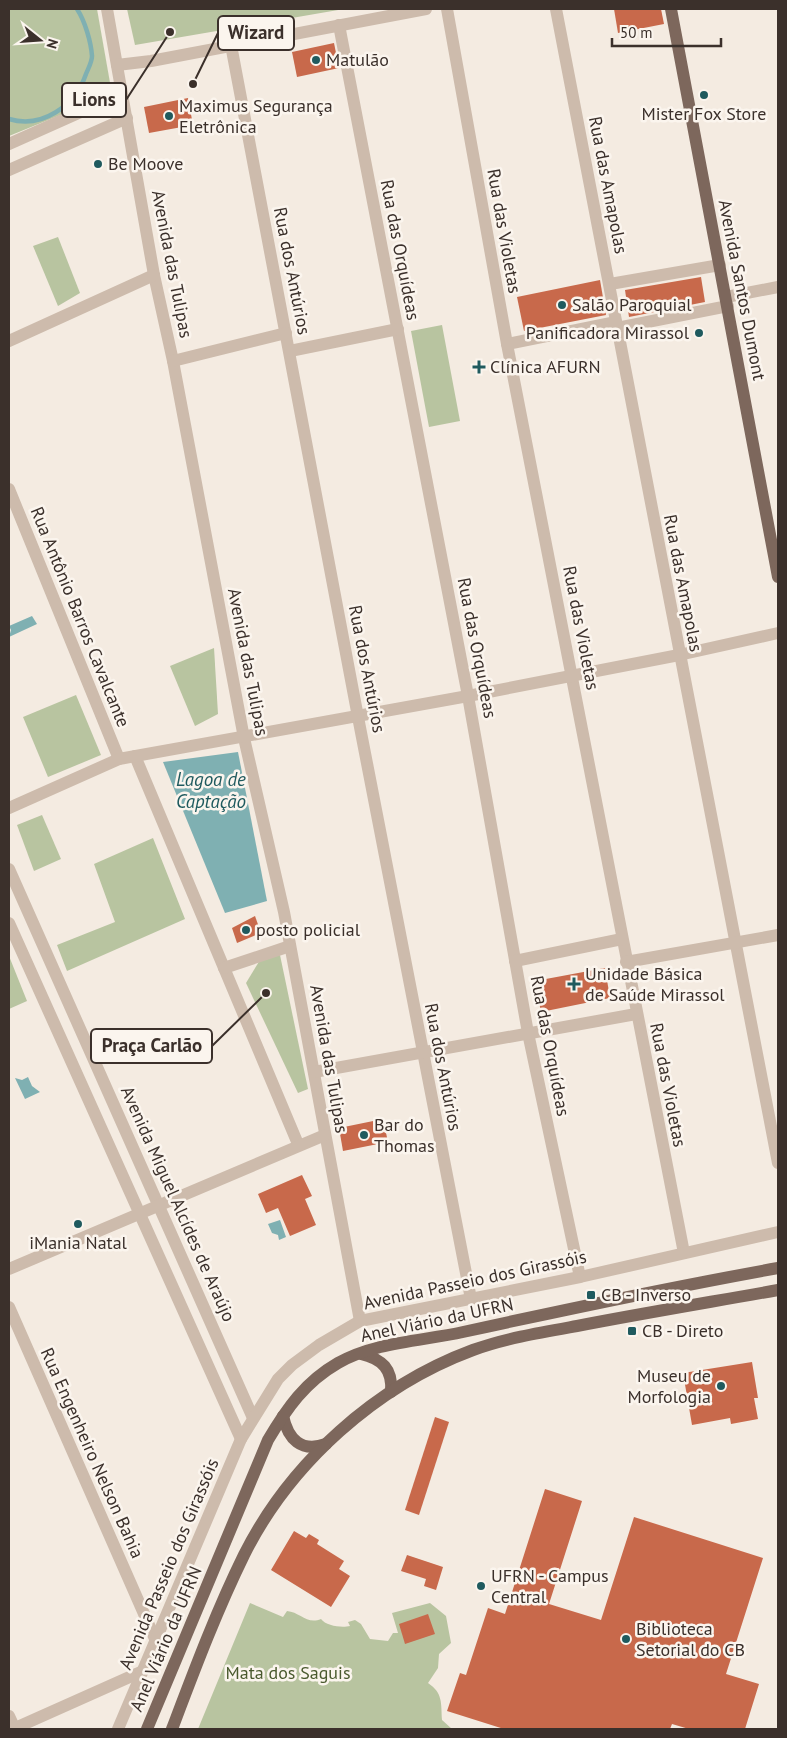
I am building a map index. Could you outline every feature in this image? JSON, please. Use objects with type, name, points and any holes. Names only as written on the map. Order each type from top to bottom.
[{"type":"main road","name":"Avenida Santos Dumont","points":[[671,9],[775,542],[778,577]]},
{"type":"main road","name":"Anel Viário da UFRN","points":[[147,1729],[257,1467],[283,1416],[304,1387],[322,1373],[360,1354],[626,1297],[778,1268]]},
{"type":"main road","name":"Anel Viário da UFRN","points":[[172,1729],[204,1644],[244,1554],[282,1494],[326,1444],[369,1407],[391,1392],[444,1362],[492,1345],[585,1324],[778,1290]]},
{"type":"main road","points":[[360,1354],[378,1360],[385,1365],[391,1377],[391,1392]]},
{"type":"main road","points":[[283,1416],[288,1434],[298,1444],[313,1448],[326,1444]]},
{"type":"street","name":"Avenida das Tulipas","points":[[107,9],[154,275],[173,361],[244,738],[290,946],[360,1321]]},
{"type":"street","points":[[117,65],[231,46],[426,9]]},
{"type":"street","name":"Rua das Violetas","points":[[447,9],[507,344],[684,1254]]},
{"type":"street","name":"Rua das Amapolas","points":[[556,9],[778,1163]]},
{"type":"street","name":"Rua das Orquídeas","points":[[339,25],[468,696],[528,1033],[580,1277]]},
{"type":"street","name":"Rua dos Antúrios","points":[[231,46],[422,1052],[471,1299]]},
{"type":"street","points":[[9,144],[122,94]]},
{"type":"street","points":[[9,170],[127,118]]},
{"type":"street","points":[[610,284],[720,265]]},
{"type":"street","points":[[9,342],[154,275]]},
{"type":"street","points":[[507,344],[616,325],[727,302],[778,287]]},
{"type":"street","points":[[290,352],[398,328]]},
{"type":"street","points":[[173,361],[286,333]]},
{"type":"street","name":"Rua Antônio Barros Cavalcante","points":[[9,490],[119,759]]},
{"type":"street","points":[[9,808],[119,759],[244,738],[573,676],[778,633]]},
{"type":"street","points":[[134,756],[298,1144]]},
{"type":"street","name":"Avenida Miguel Alcídes de Araújo","points":[[9,869],[160,1205],[253,1418]]},
{"type":"street","points":[[9,923],[241,1439]]},
{"type":"street","points":[[626,962],[778,935]]},
{"type":"street","points":[[515,961],[622,939]]},
{"type":"street","points":[[224,968],[290,946]]},
{"type":"street","points":[[314,1072],[636,1014]]},
{"type":"street","points":[[9,1269],[325,1134]]},
{"type":"street","name":"Avenida Passeio dos Girassóis","points":[[118,1729],[241,1439],[274,1385],[292,1365],[319,1345],[360,1321],[580,1277],[778,1232]]},
{"type":"street","name":"Rua Engenheiro Nelson Bahia","points":[[9,1307],[156,1641]]},
{"type":"street","points":[[9,1716],[14,1729],[143,1671]]},
{"type":"green space","points":[[9,9],[97,9],[112,94],[9,136]]},
{"type":"green space","points":[[127,9],[344,9],[135,45]]},
{"type":"green space","points":[[58,237],[80,293],[58,306],[33,246]]},
{"type":"green space","points":[[442,325],[460,421],[429,427],[411,331]]},
{"type":"green space","points":[[214,648],[218,714],[195,726],[170,666]]},
{"type":"green space","points":[[76,695],[101,755],[48,777],[23,717]]},
{"type":"green space","points":[[42,815],[61,859],[34,871],[17,825]]},
{"type":"green space","points":[[153,838],[185,919],[67,971],[57,945],[115,922],[94,864]]},
{"type":"green space","points":[[280,955],[308,1089],[298,1093],[246,983],[260,960]]},
{"type":"green space","points":[[9,956],[27,1001],[9,1009]]},
{"type":"green space","name":"Mata dos Saguis","points":[[250,1603],[283,1617],[287,1611],[312,1620],[321,1619],[334,1626],[350,1626],[348,1622],[355,1620],[361,1624],[370,1639],[388,1641],[393,1633],[398,1633],[392,1613],[430,1603],[446,1616],[451,1643],[439,1654],[438,1668],[428,1683],[439,1695],[442,1720],[452,1729],[198,1729]]},
{"type":"water","points":[[32,616],[37,624],[9,637],[11,630],[9,626]]},
{"type":"water","name":"Lagoa de Captação","points":[[238,752],[267,901],[225,913],[163,762]]},
{"type":"water","points":[[28,1077],[32,1086],[40,1092],[25,1099],[15,1078],[22,1080]]},
{"type":"water","points":[[280,1220],[286,1237],[279,1240],[278,1235],[272,1233],[268,1224]]},
{"type":"building","points":[[614,9],[661,9],[664,24],[618,33]]},
{"type":"building","name":"Matulão","points":[[334,43],[339,68],[297,77],[292,52]]},
{"type":"building","name":"Maximus Segurança Eletrônica","points":[[188,98],[193,125],[149,133],[144,107]]},
{"type":"building","points":[[701,277],[705,302],[629,317],[625,290]]},
{"type":"building","name":"Salão Paroquial","points":[[600,280],[606,315],[524,331],[517,297]]},
{"type":"building","name":"posto policial","points":[[255,916],[261,933],[237,943],[232,928]]},
{"type":"building","points":[[605,968],[610,998],[541,1012],[535,981]]},
{"type":"building","name":"Bar do Thomas","points":[[383,1119],[388,1142],[343,1151],[339,1128]]},
{"type":"building","points":[[302,1175],[312,1196],[305,1199],[316,1225],[290,1236],[278,1208],[266,1213],[258,1194]]},
{"type":"building","name":"Museu de Morfologia","points":[[752,1362],[758,1398],[754,1398],[758,1419],[731,1424],[730,1418],[692,1425],[683,1373]]},
{"type":"building","points":[[435,1417],[449,1422],[419,1515],[405,1510]]},
{"type":"building","points":[[545,1489],[582,1501],[549,1604],[601,1620],[634,1517],[763,1558],[726,1674],[759,1684],[745,1729],[689,1729],[672,1724],[670,1729],[504,1729],[447,1711],[460,1673],[466,1675],[488,1608],[505,1614]]},
{"type":"building","points":[[294,1531],[306,1538],[309,1534],[319,1540],[317,1544],[344,1561],[339,1569],[350,1576],[331,1607],[271,1570]]},
{"type":"building","points":[[407,1555],[443,1567],[436,1590],[424,1586],[426,1579],[401,1571]]},
{"type":"building","points":[[428,1614],[435,1634],[405,1644],[399,1624]]},
{"type":"waterway","points":[[9,119],[33,121],[45,118],[66,105],[81,86],[92,56],[83,19],[77,9]]},
{"type":"place","name":"Lions","points":[[170,32]]},
{"type":"place","name":"Matulão","points":[[316,60]]},
{"type":"place","name":"Wizard","points":[[193,84]]},
{"type":"place","name":"Mister Fox Store","points":[[704,95]]},
{"type":"place","name":"Maximus Segurança Eletrônica","points":[[169,116]]},
{"type":"place","name":"Be Moove","points":[[98,164]]},
{"type":"place","name":"Salão Paroquial","points":[[562,305]]},
{"type":"place","name":"Panificadora Mirassol","points":[[699,333]]},
{"type":"place","name":"Clínica AFURN","points":[[479,367]]},
{"type":"place","name":"posto policial","points":[[246,930]]},
{"type":"place","name":"Unidade Básica de Saúde Mirassol","points":[[574,984]]},
{"type":"place","name":"Praça Carlão","points":[[266,993]]},
{"type":"place","name":"Bar do Thomas","points":[[364,1135]]},
{"type":"place","name":"iMania Natal","points":[[78,1224]]},
{"type":"place","name":"CB - Inverso","points":[[591,1295]]},
{"type":"place","name":"CB - Direto","points":[[632,1331]]},
{"type":"place","name":"Museu de Morfologia","points":[[721,1386]]},
{"type":"place","name":"UFRN - Campus Central","points":[[481,1586]]},
{"type":"place","name":"Biblioteca Setorial do CB","points":[[626,1639]]}]
